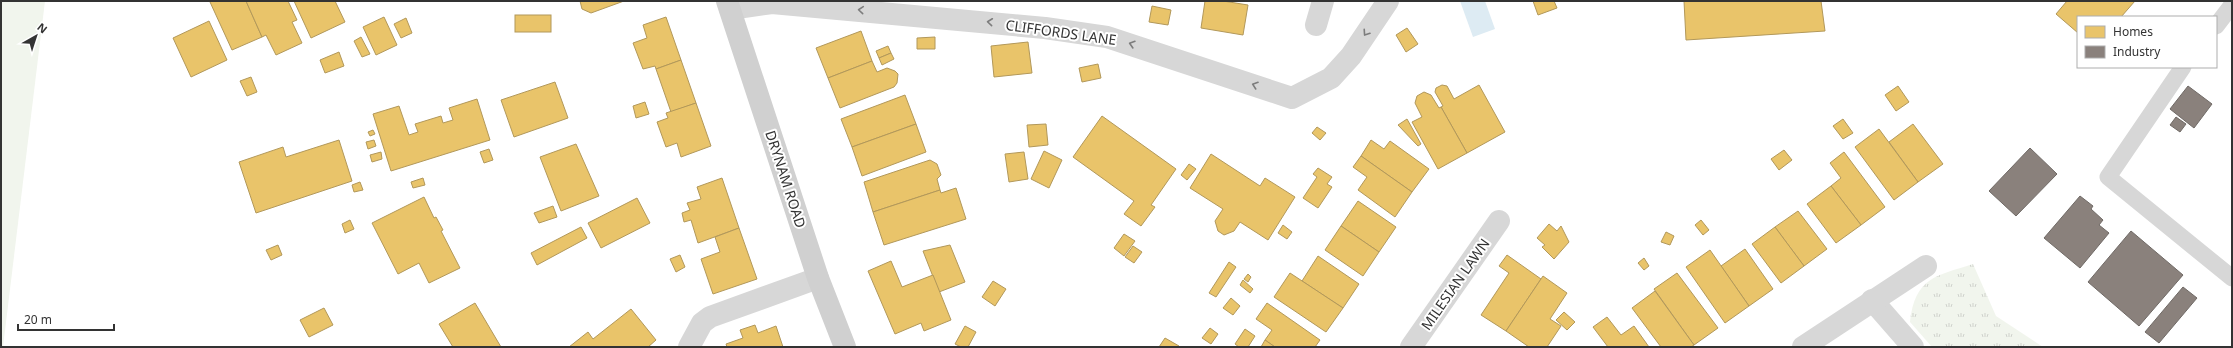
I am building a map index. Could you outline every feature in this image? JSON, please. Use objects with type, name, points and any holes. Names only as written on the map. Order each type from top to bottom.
[{"type":"street","points":[[1316,25],[1323,1]]},
{"type":"street","name":"CLIFFORDS LANE","points":[[729,5],[772,3],[1045,28],[1106,37],[1292,98],[1331,78],[1351,56],[1388,1]]},
{"type":"street","name":"DRYNAM ROAD","points":[[729,5],[818,278],[845,347]]},
{"type":"street","name":"MILESIAN LAWN","points":[[1411,347],[1499,221]]},
{"type":"street","points":[[1803,347],[1872,300],[1926,266]]},
{"type":"street","points":[[689,347],[702,323],[710,317],[818,278]]},
{"type":"street","points":[[1872,300],[1914,347]]},
{"type":"lane","points":[[2217,25],[2232,6]]},
{"type":"lane","points":[[2182,68],[2108,177],[2232,278]]},
{"type":"green space","points":[[1,1],[45,1],[3,347],[1,347]]},
{"type":"green space","points":[[1973,264],[1996,316],[2043,347],[1932,347],[1910,322],[1913,307],[1922,287],[1938,276]]},
{"type":"shaded area","points":[[1460,1],[1485,1],[1495,29],[1473,37]]},
{"type":"building: Homes","points":[[246,1],[262,37],[232,50],[210,2]]},
{"type":"building: Homes","points":[[246,1],[288,1],[297,20],[292,22],[302,43],[276,55],[266,35],[262,37]]},
{"type":"building: Homes","points":[[294,1],[335,1],[345,22],[311,38]]},
{"type":"building: Homes","points":[[580,1],[624,1],[591,13],[582,9]]},
{"type":"building: Homes","points":[[1205,1],[1223,1],[1248,5],[1243,35],[1201,28]]},
{"type":"building: Homes","points":[[1533,1],[1554,1],[1557,8],[1538,15]]},
{"type":"building: Homes","points":[[1684,1],[1821,1],[1825,31],[1686,40]]},
{"type":"building: Homes","points":[[2067,1],[2135,1],[2122,16],[2077,16],[2077,32],[2056,14]]},
{"type":"building: Homes","points":[[1152,6],[1171,10],[1168,25],[1149,22]]},
{"type":"building: Homes","points":[[515,15],[551,15],[551,32],[515,32]]},
{"type":"building: Homes","points":[[384,17],[397,45],[376,55],[363,27]]},
{"type":"building: Homes","points":[[666,17],[681,60],[656,69],[655,66],[643,69],[633,43],[647,38],[643,25]]},
{"type":"building: Homes","points":[[406,18],[412,33],[401,38],[394,24]]},
{"type":"building: Homes","points":[[209,21],[227,60],[191,77],[173,38]]},
{"type":"building: Homes","points":[[1407,28],[1418,44],[1406,52],[1396,35]]},
{"type":"building: Homes","points":[[861,31],[872,61],[828,78],[816,48]]},
{"type":"building: Homes","points":[[361,37],[370,54],[362,57],[354,41]]},
{"type":"building: Homes","points":[[935,37],[935,49],[917,49],[917,38]]},
{"type":"building: Homes","points":[[1028,42],[1032,73],[994,77],[991,46]]},
{"type":"building: Homes","points":[[888,46],[891,53],[879,58],[876,51]]},
{"type":"building: Homes","points":[[339,52],[344,66],[325,73],[320,60]]},
{"type":"building: Homes","points":[[891,53],[894,59],[882,65],[879,58]]},
{"type":"building: Homes","points":[[681,60],[696,103],[671,112],[656,69]]},
{"type":"building: Homes","points":[[872,61],[877,72],[887,68],[895,71],[898,74],[897,83],[894,87],[840,108],[828,78]]},
{"type":"building: Homes","points":[[1098,64],[1101,78],[1082,82],[1079,68]]},
{"type":"building: Homes","points":[[251,77],[257,92],[247,96],[240,81]]},
{"type":"building: Homes","points":[[555,82],[568,118],[514,137],[501,100]]},
{"type":"building: Homes","points":[[1442,85],[1447,86],[1454,99],[1479,85],[1505,132],[1467,153],[1441,107],[1443,106],[1435,92],[1436,88]]},
{"type":"building: Homes","points":[[1898,86],[1909,102],[1896,111],[1885,95]]},
{"type":"building: Homes","points":[[1424,92],[1431,95],[1439,108],[1441,107],[1467,153],[1438,169],[1412,122],[1422,117],[1415,103],[1417,96]]},
{"type":"building: Homes","points":[[905,95],[916,124],[852,147],[841,119]]},
{"type":"building: Homes","points":[[477,99],[490,140],[391,171],[373,114],[399,106],[409,135],[418,132],[415,124],[441,116],[443,123],[453,120],[449,108]]},
{"type":"building: Homes","points":[[645,102],[649,114],[636,118],[633,106]]},
{"type":"building: Homes","points":[[696,103],[711,146],[681,157],[677,143],[666,147],[657,122],[668,118],[666,113]]},
{"type":"building: Homes","points":[[1102,116],[1176,169],[1151,205],[1155,207],[1141,226],[1124,214],[1134,201],[1073,157]]},
{"type":"building: Homes","points":[[1407,119],[1421,144],[1418,146],[1398,125]]},
{"type":"building: Homes","points":[[1843,119],[1853,133],[1843,139],[1833,126]]},
{"type":"building: Homes","points":[[916,124],[926,152],[862,176],[852,147]]},
{"type":"building: Homes","points":[[1046,124],[1048,145],[1029,147],[1027,125]]},
{"type":"building: Homes","points":[[1913,124],[1943,164],[1918,182],[1889,142]]},
{"type":"building: Homes","points":[[1317,127],[1326,133],[1320,140],[1312,133]]},
{"type":"building: Homes","points":[[1879,129],[1918,182],[1894,200],[1855,147]]},
{"type":"building: Homes","points":[[373,130],[375,134],[370,136],[368,132]]},
{"type":"building: Homes","points":[[339,140],[352,181],[256,213],[239,162],[283,147],[286,157]]},
{"type":"building: Homes","points":[[374,140],[376,146],[368,149],[366,142]]},
{"type":"building: Homes","points":[[1371,140],[1384,149],[1390,141],[1429,169],[1412,192],[1361,156]]},
{"type":"building: Homes","points":[[576,144],[599,196],[561,211],[540,157]]},
{"type":"building: Homes","points":[[489,149],[493,160],[484,163],[480,152]]},
{"type":"building: Homes","points":[[1784,150],[1792,160],[1779,170],[1771,159]]},
{"type":"building: Homes","points":[[1044,151],[1062,160],[1049,188],[1031,179]]},
{"type":"building: Homes","points":[[381,152],[382,159],[372,162],[370,155]]},
{"type":"building: Homes","points":[[1024,152],[1028,179],[1009,182],[1005,154]]},
{"type":"building: Homes","points":[[1844,152],[1885,207],[1861,225],[1831,186],[1841,178],[1830,163]]},
{"type":"building: Homes","points":[[1211,154],[1260,186],[1265,178],[1295,197],[1268,240],[1240,222],[1234,231],[1224,235],[1218,231],[1215,221],[1223,209],[1190,188]]},
{"type":"building: Homes","points":[[1361,156],[1412,192],[1395,217],[1358,190],[1367,177],[1353,167]]},
{"type":"building: Homes","points":[[930,160],[937,164],[941,175],[937,179],[940,190],[873,212],[864,182]]},
{"type":"building: Homes","points":[[1189,164],[1196,169],[1187,180],[1181,175]]},
{"type":"building: Homes","points":[[1318,168],[1332,177],[1327,184],[1332,187],[1318,208],[1303,198],[1317,177],[1313,174]]},
{"type":"building: Homes","points":[[423,178],[425,185],[413,188],[411,182]]},
{"type":"building: Homes","points":[[722,178],[739,228],[698,243],[691,220],[684,222],[682,213],[690,210],[687,203],[701,199],[697,187]]},
{"type":"building: Homes","points":[[360,182],[363,190],[354,192],[352,185]]},
{"type":"building: Homes","points":[[1831,186],[1861,225],[1836,243],[1807,204]]},
{"type":"building: Homes","points":[[956,188],[966,219],[884,245],[873,212],[940,190],[941,193]]},
{"type":"building: Homes","points":[[424,197],[434,218],[436,217],[443,230],[441,231],[460,268],[429,283],[419,263],[398,274],[372,223]]},
{"type":"building: Homes","points":[[637,198],[650,223],[601,248],[588,223]]},
{"type":"building: Homes","points":[[1358,201],[1396,227],[1379,252],[1341,226]]},
{"type":"building: Homes","points":[[553,206],[557,217],[539,223],[534,213]]},
{"type":"building: Homes","points":[[1798,211],[1827,249],[1804,266],[1775,227]]},
{"type":"building: Homes","points":[[350,220],[354,229],[345,233],[342,224]]},
{"type":"building: Homes","points":[[1701,220],[1709,230],[1703,235],[1695,225]]},
{"type":"building: Homes","points":[[1549,224],[1557,231],[1561,226],[1569,242],[1554,259],[1542,247],[1545,245],[1537,238]]},
{"type":"building: Homes","points":[[1283,225],[1292,232],[1287,239],[1278,233]]},
{"type":"building: Homes","points":[[1341,226],[1379,252],[1363,276],[1325,250]]},
{"type":"building: Homes","points":[[581,227],[587,238],[537,265],[531,253]]},
{"type":"building: Homes","points":[[1775,227],[1804,266],[1781,283],[1752,244]]},
{"type":"building: Homes","points":[[739,228],[757,279],[713,294],[701,259],[720,252],[715,237]]},
{"type":"building: Homes","points":[[1666,232],[1674,236],[1670,245],[1661,242]]},
{"type":"building: Homes","points":[[1124,234],[1135,241],[1124,256],[1114,248]]},
{"type":"building: Homes","points":[[278,245],[282,255],[271,260],[266,250]]},
{"type":"building: Homes","points":[[950,245],[965,282],[939,292],[923,251]]},
{"type":"building: Homes","points":[[1133,246],[1142,252],[1134,263],[1125,257]]},
{"type":"building: Homes","points":[[1745,249],[1773,289],[1749,306],[1721,266]]},
{"type":"building: Homes","points":[[1710,250],[1749,306],[1725,323],[1686,267]]},
{"type":"building: Homes","points":[[680,255],[685,267],[676,272],[670,259]]},
{"type":"building: Homes","points":[[1507,255],[1541,279],[1506,331],[1481,315],[1509,273],[1499,266]]},
{"type":"building: Homes","points":[[1318,256],[1359,284],[1343,308],[1302,281]]},
{"type":"building: Homes","points":[[1644,258],[1649,266],[1644,270],[1638,263]]},
{"type":"building: Homes","points":[[891,261],[902,287],[933,275],[951,320],[924,331],[921,323],[895,334],[868,271]]},
{"type":"building: Homes","points":[[1229,262],[1236,267],[1216,297],[1209,293]]},
{"type":"building: Homes","points":[[1290,273],[1343,308],[1326,332],[1274,297]]},
{"type":"building: Homes","points":[[1677,273],[1718,328],[1694,345],[1654,289]]},
{"type":"building: Homes","points":[[1248,274],[1251,277],[1248,282],[1244,279]]},
{"type":"building: Homes","points":[[1543,276],[1567,293],[1550,319],[1561,326],[1547,347],[1529,347],[1506,331]]},
{"type":"building: Homes","points":[[1243,280],[1253,289],[1250,293],[1240,285]]},
{"type":"building: Homes","points":[[993,281],[1006,289],[995,306],[982,297]]},
{"type":"building: Homes","points":[[1655,291],[1694,345],[1691,347],[1661,347],[1632,308]]},
{"type":"building: Homes","points":[[1231,298],[1240,306],[1233,315],[1223,308]]},
{"type":"building: Homes","points":[[475,303],[501,347],[453,347],[439,324]]},
{"type":"building: Homes","points":[[1267,303],[1320,340],[1315,347],[1275,347],[1265,340],[1272,330],[1256,319]]},
{"type":"building: Homes","points":[[324,308],[333,325],[309,337],[300,320]]},
{"type":"building: Homes","points":[[631,309],[656,340],[648,347],[569,347],[588,332],[593,339]]},
{"type":"building: Homes","points":[[1564,312],[1575,322],[1567,330],[1556,320]]},
{"type":"building: Homes","points":[[1607,317],[1621,335],[1634,326],[1649,347],[1608,347],[1593,327]]},
{"type":"building: Homes","points":[[755,325],[758,333],[776,326],[783,347],[727,347],[726,344],[743,338],[740,330]]},
{"type":"building: Homes","points":[[965,326],[976,332],[968,347],[961,347],[955,344]]},
{"type":"building: Homes","points":[[1210,328],[1218,334],[1211,344],[1202,338]]},
{"type":"building: Homes","points":[[1245,329],[1255,336],[1248,347],[1239,347],[1235,344]]},
{"type":"building: Homes","points":[[1165,338],[1179,346],[1159,347]]},
{"type":"building: Homes","points":[[1265,340],[1275,347],[1261,347]]},
{"type":"building: Industry","points":[[2188,86],[2212,104],[2194,128],[2170,109]]},
{"type":"building: Industry","points":[[2176,117],[2186,124],[2180,132],[2170,125]]},
{"type":"building: Industry","points":[[2030,148],[2057,174],[2016,216],[1989,191]]},
{"type":"building: Industry","points":[[2080,196],[2093,206],[2091,209],[2103,220],[2099,225],[2109,233],[2080,268],[2044,238]]},
{"type":"building: Industry","points":[[2131,231],[2183,275],[2139,326],[2088,282]]},
{"type":"building: Industry","points":[[2183,287],[2197,298],[2159,343],[2145,332]]}]
